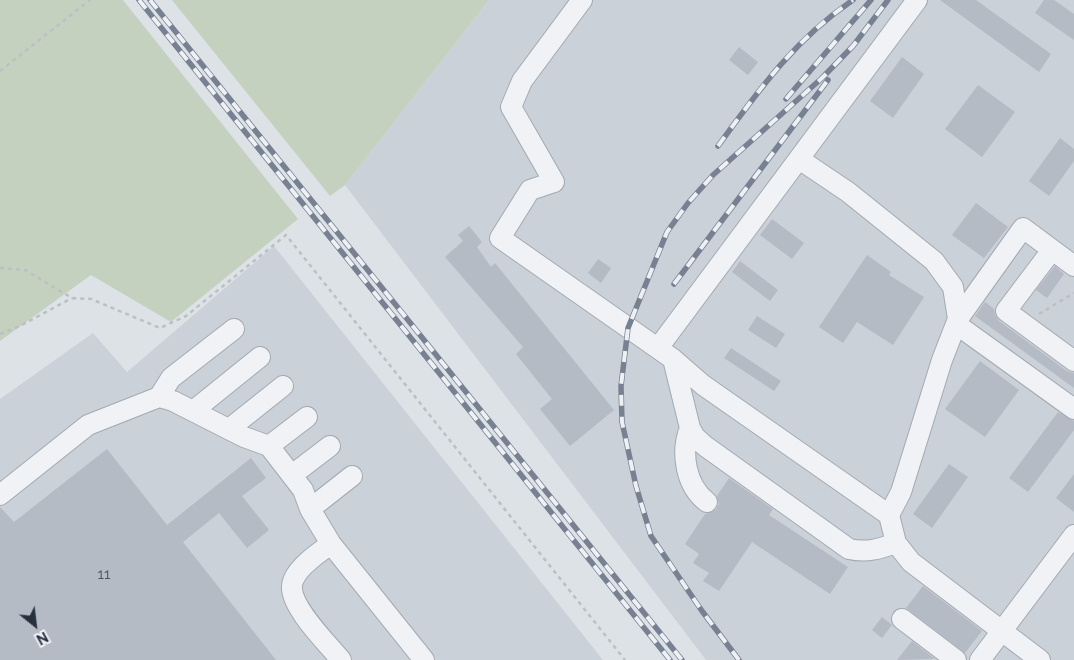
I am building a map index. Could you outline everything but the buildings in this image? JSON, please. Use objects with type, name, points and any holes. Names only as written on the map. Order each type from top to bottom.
[{"type":"lane","points":[[582,0],[522,80],[511,106],[554,182],[530,190],[500,238],[665,354],[703,385],[889,515],[896,542],[911,562],[1040,660]]},
{"type":"lane","points":[[665,354],[799,159],[917,0]]},
{"type":"lane","points":[[799,159],[848,192],[934,262],[953,287],[957,322],[1074,409]]},
{"type":"lane","points":[[889,515],[901,492],[942,360],[957,322],[1023,228],[1074,266]]},
{"type":"lane","points":[[1052,250],[1006,311],[1074,361]]},
{"type":"lane","points":[[159,397],[171,378],[234,329]]},
{"type":"lane","points":[[665,354],[690,428],[695,437],[705,446],[849,549],[861,552],[875,550],[896,542]]},
{"type":"lane","points":[[193,411],[260,357]]},
{"type":"lane","points":[[229,429],[283,386]]},
{"type":"lane","points":[[0,495],[88,424],[159,397],[173,400],[229,429],[269,446],[303,490],[310,509],[331,544],[424,660]]},
{"type":"lane","points":[[269,446],[307,417]]},
{"type":"lane","points":[[690,428],[686,437],[687,472],[691,485],[698,495],[708,502]]},
{"type":"lane","points":[[292,475],[330,446]]},
{"type":"lane","points":[[310,509],[352,476]]},
{"type":"lane","points":[[980,660],[1074,535]]},
{"type":"lane","points":[[331,544],[310,559],[301,570],[292,584],[293,598],[341,660]]},
{"type":"lane","points":[[902,619],[956,660]]},
{"type":"path","points":[[0,71],[90,0]]},
{"type":"path","points":[[0,268],[25,270],[72,298],[91,299],[160,328],[186,316],[286,235],[625,660]]},
{"type":"path","points":[[1023,324],[1074,292]]},
{"type":"path","points":[[0,334],[20,326],[72,298]]},
{"type":"shaded area","points":[[489,0],[1074,0],[1074,660],[706,660],[345,185]]},
{"type":"shaded area","points":[[274,246],[603,660],[0,660],[0,399],[93,333],[127,372]]},
{"type":"green space","points":[[0,0],[123,0],[298,219],[171,322],[91,275],[0,341]]},
{"type":"green space","points":[[172,0],[489,0],[345,185],[330,196]]},
{"type":"railway","points":[[139,0],[670,660]]},
{"type":"railway","points":[[150,0],[682,660]]},
{"type":"railway","points":[[718,146],[763,86],[795,49],[832,15],[853,0]]},
{"type":"railway","points":[[786,99],[871,0]]},
{"type":"railway","points":[[739,660],[702,611],[651,536],[636,486],[622,422],[621,386],[628,328],[667,232],[688,203],[713,175],[822,78],[853,46],[888,0]]},
{"type":"railway","points":[[674,284],[828,80]]}]
